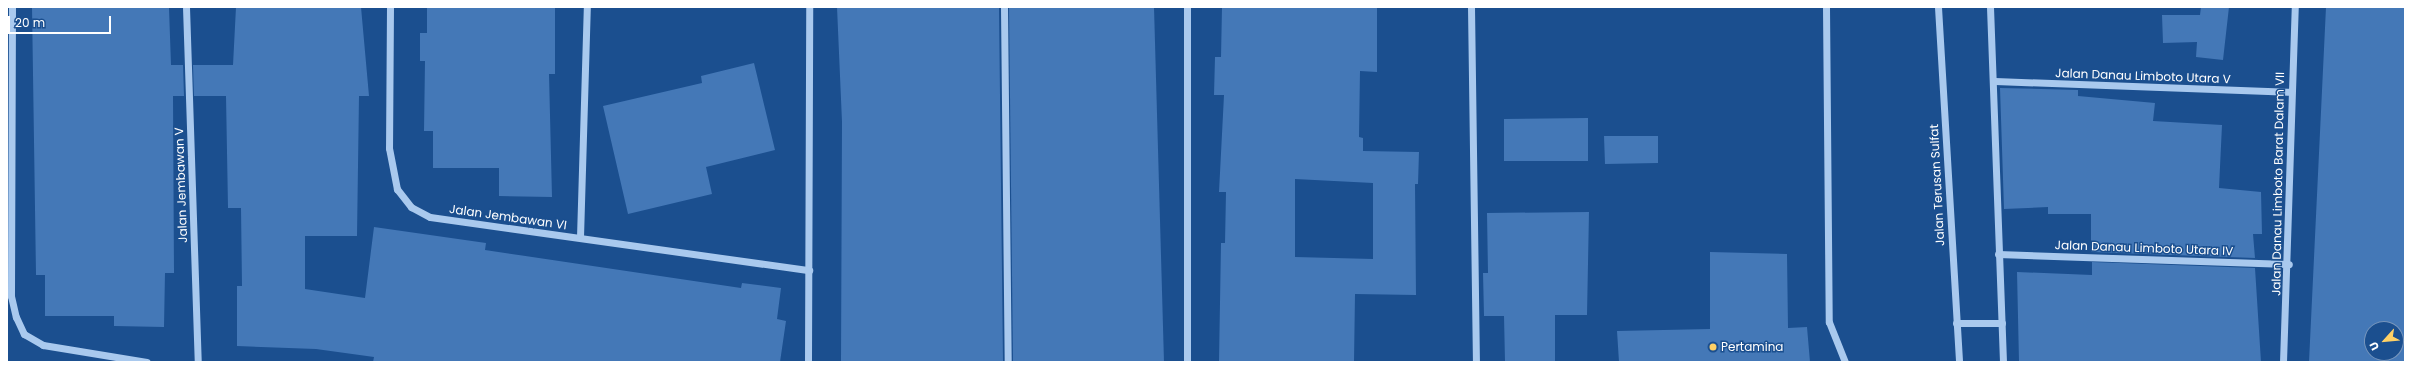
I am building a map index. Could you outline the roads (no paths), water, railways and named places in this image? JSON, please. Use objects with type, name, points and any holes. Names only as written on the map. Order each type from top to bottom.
[{"type":"street","points":[[12,7],[11,296],[24,334],[43,345],[147,362]]},
{"type":"street","name":"Jalan Jembawan V","points":[[186,7],[198,362]]},
{"type":"street","name":"Jalan Jembawan VI","points":[[390,7],[389,148],[397,189],[411,207],[430,217],[809,270]]},
{"type":"street","points":[[580,237],[587,7]]},
{"type":"street","points":[[808,362],[809,7]]},
{"type":"street","points":[[1004,7],[1008,362]]},
{"type":"street","points":[[1187,7],[1187,362]]},
{"type":"street","points":[[1471,7],[1476,362]]},
{"type":"street","points":[[1826,7],[1829,322],[1845,362]]},
{"type":"street","name":"Jalan Terusan Sulfat","points":[[1938,7],[1959,362]]},
{"type":"street","points":[[1990,7],[1995,81],[1998,254],[2003,362]]},
{"type":"street","name":"Jalan Danau Limboto Barat Dalam VII","points":[[2283,362],[2289,264],[2291,92],[2295,7]]},
{"type":"street","name":"Jalan Danau Limboto Utara V","points":[[1995,81],[2291,92]]},
{"type":"street","name":"Jalan Danau Limboto Utara IV","points":[[1998,254],[2289,264]]},
{"type":"street","points":[[1956,323],[2002,323]]},
{"type":"place","name":"Pertamina","points":[[1713,347]]}]
